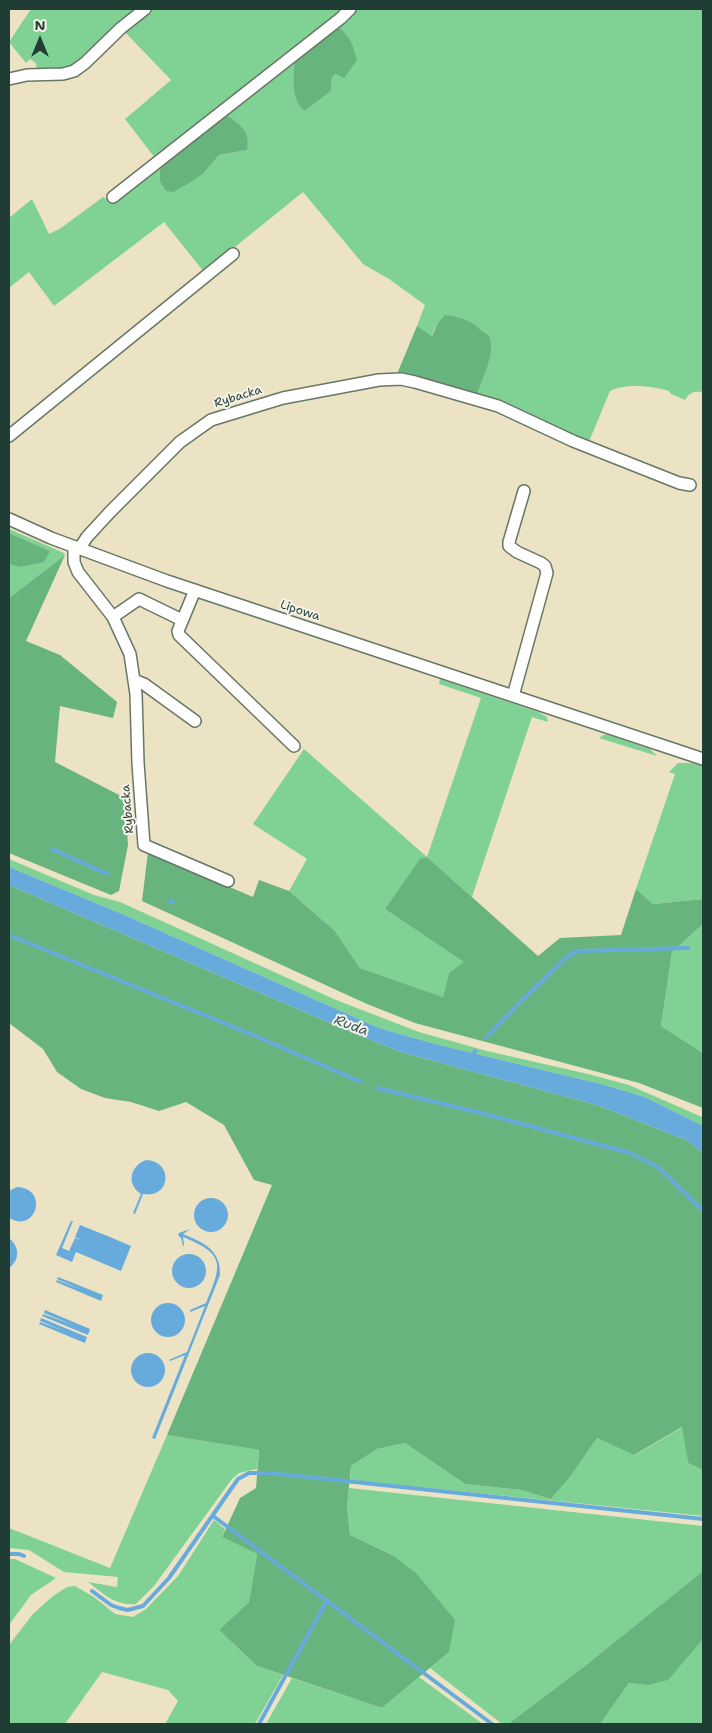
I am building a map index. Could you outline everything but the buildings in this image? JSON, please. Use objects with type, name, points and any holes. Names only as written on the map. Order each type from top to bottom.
[{"type":"street","points":[[9,80],[27,75],[63,74],[74,71],[145,9]]},
{"type":"street","points":[[114,197],[350,9]]},
{"type":"street","points":[[9,436],[234,254]]},
{"type":"street","name":"Rybacka","points":[[228,881],[144,845],[134,680],[127,646],[112,617],[78,572],[74,562],[77,548],[180,442],[211,420],[283,398],[379,380],[401,379],[436,387],[498,406],[591,448],[679,483],[690,485]]},
{"type":"street","points":[[513,696],[547,573],[545,566],[541,563],[517,552],[509,546],[524,492]]},
{"type":"street","points":[[9,519],[77,548]]},
{"type":"street","name":"Lipowa","points":[[77,548],[195,590],[703,759]]},
{"type":"street","points":[[195,590],[178,631],[179,635],[294,746]]},
{"type":"street","points":[[112,617],[139,599],[182,620]]},
{"type":"street","points":[[134,680],[144,684],[195,721]]},
{"type":"green space","points":[[31,9],[141,9],[84,59],[69,69],[37,71],[36,63],[30,59],[26,63],[9,42]]},
{"type":"green space","points":[[153,9],[343,9],[155,158],[125,119],[171,80],[124,31]]},
{"type":"green space","points":[[354,9],[703,9],[703,396],[702,392],[694,392],[685,400],[671,394],[669,391],[655,388],[639,386],[616,388],[610,391],[588,444],[475,396],[490,358],[491,342],[489,335],[466,320],[457,317],[438,323],[431,336],[417,326],[425,305],[389,279],[363,264],[303,192],[204,272],[164,222],[54,306],[29,272],[9,288],[9,218],[32,199],[49,234],[61,228],[103,197],[111,202],[160,164],[204,173],[219,155],[247,150],[224,113],[295,57],[295,93],[305,111],[331,91],[332,77],[336,74],[336,26]]},
{"type":"green space","points":[[336,26],[350,40],[357,60],[344,78],[336,74],[332,77],[331,91],[305,111],[300,107],[295,94],[295,57]]},
{"type":"green space","points":[[224,113],[243,128],[247,137],[247,150],[219,155],[204,173],[173,192],[166,191],[160,181],[160,164]]},
{"type":"green space","points":[[445,315],[466,320],[489,335],[491,342],[490,358],[476,397],[416,377],[397,374],[417,326],[432,336],[438,323]]},
{"type":"green space","points":[[9,529],[65,555],[9,598],[9,564],[19,567],[50,551],[9,533]]},
{"type":"green space","points":[[9,533],[50,551],[44,562],[19,567],[9,564]]},
{"type":"green space","points":[[65,555],[26,641],[60,655],[117,702],[113,718],[60,706],[55,762],[125,798],[128,845],[119,891],[111,895],[9,853],[9,598]]},
{"type":"green space","points":[[440,679],[538,712],[547,717],[548,722],[532,717],[472,897],[427,857],[481,698],[439,684]]},
{"type":"green space","points":[[603,735],[609,735],[650,749],[657,756],[599,738]]},
{"type":"green space","points":[[304,749],[427,857],[385,909],[465,962],[449,973],[443,997],[360,968],[335,931],[289,891],[307,859],[253,824]]},
{"type":"green space","points":[[678,763],[693,763],[703,766],[703,899],[653,904],[636,889],[675,774],[669,772]]},
{"type":"green space","points":[[148,852],[253,897],[259,880],[289,891],[335,931],[360,968],[443,997],[449,973],[464,962],[385,909],[420,859],[427,857],[538,956],[560,938],[621,935],[636,889],[653,904],[703,899],[703,924],[672,952],[661,1026],[703,1053],[703,1108],[639,1083],[415,1023],[367,1004],[142,901]]},
{"type":"green space","points":[[9,859],[94,895],[120,902],[336,1000],[419,1032],[487,1051],[629,1085],[702,1117],[703,1126],[645,1097],[601,1084],[435,1044],[379,1028],[122,914],[9,867]]},
{"type":"green space","points":[[9,885],[404,1053],[597,1105],[686,1140],[703,1153],[703,1470],[688,1463],[682,1427],[634,1455],[597,1438],[570,1477],[551,1499],[521,1490],[465,1484],[405,1443],[377,1449],[351,1466],[347,1507],[350,1535],[394,1556],[416,1573],[455,1620],[449,1652],[382,1708],[257,1666],[219,1630],[249,1602],[257,1554],[222,1537],[240,1498],[256,1488],[259,1450],[167,1435],[272,1185],[254,1180],[224,1125],[186,1102],[159,1111],[131,1102],[105,1098],[81,1089],[57,1072],[43,1049],[9,1023]]},
{"type":"green space","points":[[703,924],[703,1053],[661,1026],[672,952]]},
{"type":"green space","points":[[683,1427],[688,1463],[703,1470],[703,1516],[350,1480],[351,1466],[377,1449],[405,1443],[465,1484],[521,1490],[551,1499],[570,1477],[597,1438],[635,1455]]},
{"type":"green space","points":[[167,1435],[259,1450],[257,1469],[239,1473],[232,1479],[154,1586],[136,1604],[116,1601],[88,1582],[117,1587],[118,1577],[64,1572],[29,1550],[9,1548],[9,1528],[110,1568]]},
{"type":"green space","points":[[349,1488],[703,1526],[703,1571],[581,1669],[508,1724],[502,1724],[430,1668],[449,1652],[394,1556],[350,1535],[347,1507]]},
{"type":"green space","points":[[214,1520],[225,1529],[222,1537],[257,1554],[249,1602],[219,1630],[257,1666],[283,1675],[255,1724],[165,1724],[178,1701],[168,1690],[102,1672],[65,1724],[9,1724],[9,1645],[33,1614],[53,1596],[67,1587],[75,1586],[94,1597],[115,1614],[133,1617],[146,1609],[178,1576]]},
{"type":"green space","points":[[9,1559],[15,1559],[56,1578],[31,1595],[9,1625]]},
{"type":"green space","points":[[703,1571],[703,1639],[668,1680],[647,1685],[629,1683],[600,1724],[508,1724],[581,1669]]},
{"type":"green space","points":[[703,1639],[703,1724],[600,1724],[629,1683],[647,1685]]},
{"type":"green space","points":[[419,1677],[483,1724],[266,1724],[292,1678],[382,1708]]},
{"type":"water","name":"Ruda","points":[[9,867],[122,914],[379,1028],[435,1044],[601,1084],[645,1097],[703,1126],[703,1153],[686,1140],[597,1105],[404,1053],[358,1035],[9,885]]},
{"type":"water","points":[[146,1160],[161,1166],[166,1179],[164,1186],[159,1191],[152,1194],[143,1194],[135,1214],[133,1213],[141,1194],[133,1185],[133,1171],[136,1166]]},
{"type":"water","points":[[17,1187],[27,1189],[36,1201],[36,1209],[27,1220],[19,1221],[9,1218],[9,1191]]},
{"type":"water","points":[[211,1198],[218,1199],[223,1203],[227,1208],[227,1222],[223,1227],[218,1231],[211,1232],[204,1231],[199,1227],[195,1222],[194,1215],[195,1208],[199,1203],[204,1199]]},
{"type":"water","points":[[71,1221],[73,1221],[62,1248],[69,1251],[75,1238],[81,1240],[75,1237],[80,1225],[131,1246],[121,1271],[76,1252],[72,1262],[56,1255]]},
{"type":"water","points":[[190,1229],[183,1234],[197,1240],[214,1253],[219,1266],[220,1275],[155,1439],[152,1438],[185,1355],[169,1360],[187,1352],[205,1306],[190,1312],[190,1310],[206,1303],[217,1270],[217,1262],[207,1249],[183,1237],[183,1246],[178,1235]]},
{"type":"water","points":[[9,1238],[17,1249],[17,1257],[9,1268]]},
{"type":"water","points":[[189,1254],[196,1255],[201,1259],[205,1264],[205,1278],[201,1283],[196,1287],[189,1288],[182,1287],[177,1283],[173,1278],[172,1271],[173,1264],[177,1259],[182,1255]]},
{"type":"water","points":[[58,1277],[103,1295],[101,1301],[56,1282],[57,1280],[82,1290],[57,1279]]},
{"type":"water","points":[[168,1303],[175,1304],[180,1308],[184,1313],[184,1327],[180,1332],[175,1336],[168,1337],[161,1336],[156,1332],[152,1327],[151,1320],[152,1313],[156,1308],[161,1304]]},
{"type":"water","points":[[45,1310],[90,1329],[88,1335],[42,1316],[43,1314],[73,1325],[44,1313]]},
{"type":"water","points":[[41,1318],[87,1337],[85,1343],[39,1324],[40,1322],[66,1332],[40,1321]]},
{"type":"water","points":[[148,1353],[155,1354],[160,1358],[164,1363],[164,1377],[160,1382],[155,1386],[148,1387],[141,1386],[136,1382],[132,1377],[131,1370],[132,1363],[136,1358],[141,1354]]},
{"type":"waterway","points":[[52,849],[107,874]]},
{"type":"waterway","points":[[9,935],[253,1035],[361,1082]]},
{"type":"waterway","points":[[486,1038],[520,1002],[567,957],[576,951],[688,948]]},
{"type":"waterway","points":[[377,1088],[481,1113],[630,1153],[658,1167],[703,1211]]},
{"type":"waterway","points":[[92,1591],[111,1605],[119,1608],[128,1610],[143,1606],[169,1578],[238,1479],[249,1473],[270,1473],[703,1519]]},
{"type":"waterway","points":[[213,1516],[492,1724]]},
{"type":"waterway","points":[[9,1554],[24,1556]]},
{"type":"waterway","points":[[259,1724],[326,1602]]}]
